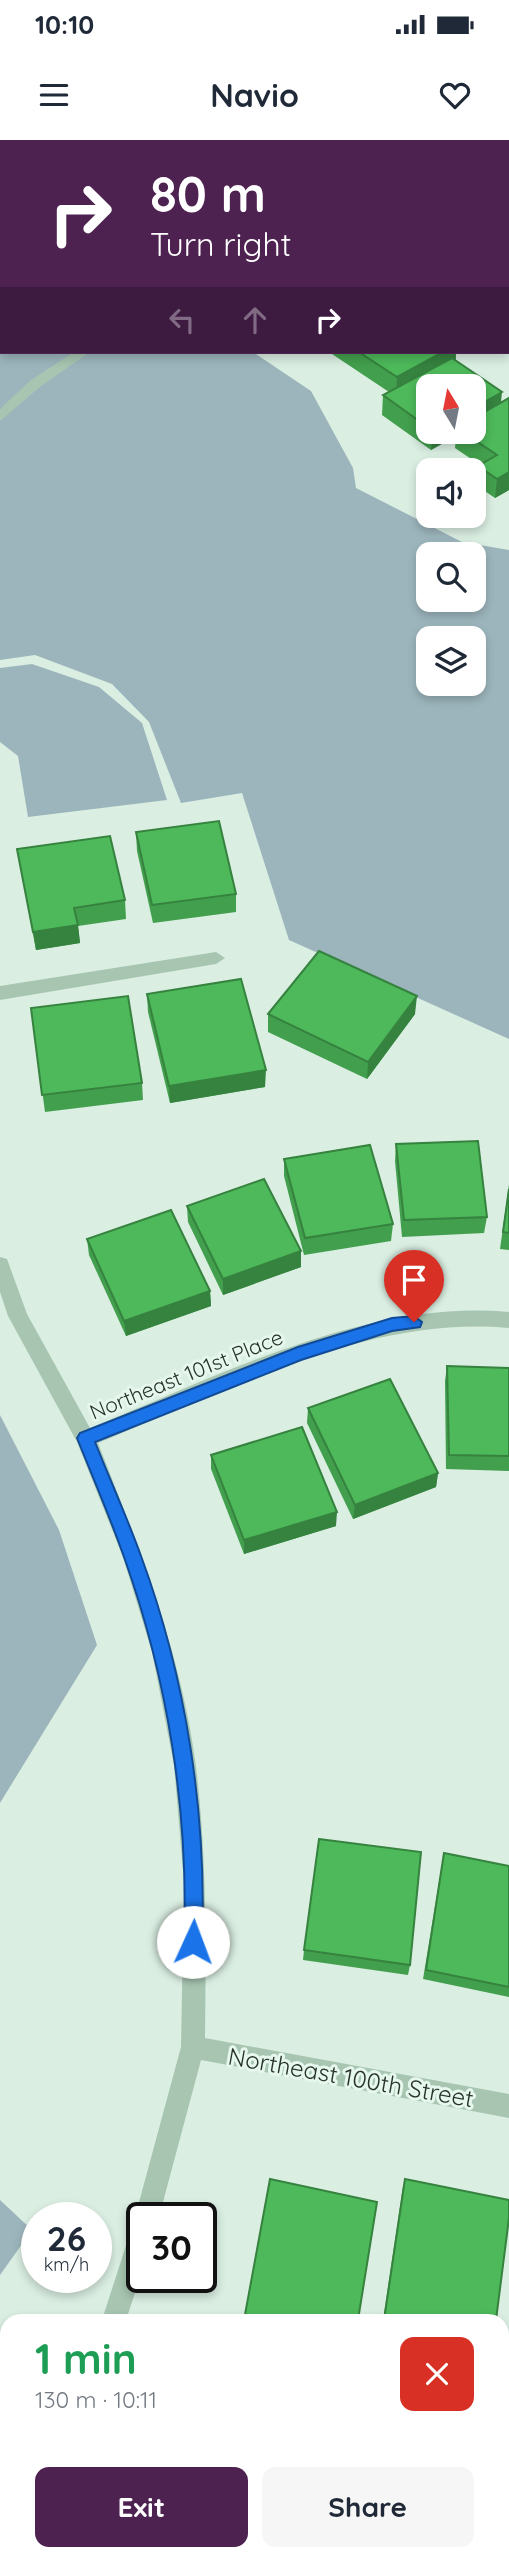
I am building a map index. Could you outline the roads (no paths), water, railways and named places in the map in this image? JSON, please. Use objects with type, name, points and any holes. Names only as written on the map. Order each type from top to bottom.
[{"type":"street","points":[[0,417],[36,383],[80,354]]},
{"type":"street","points":[[0,993],[216,958]]},
{"type":"street","points":[[0,1265],[18,1316],[86,1438],[149,1603],[185,1765],[195,1882],[193,2048],[151,2202]]},
{"type":"street","name":"Northeast 101st Place","points":[[86,1438],[298,1354],[392,1325],[481,1315],[509,1320]]},
{"type":"street","name":"Northeast 100th Street","points":[[193,2048],[509,2106]]},
{"type":"street","points":[[116,2314],[126,2283]]}]
